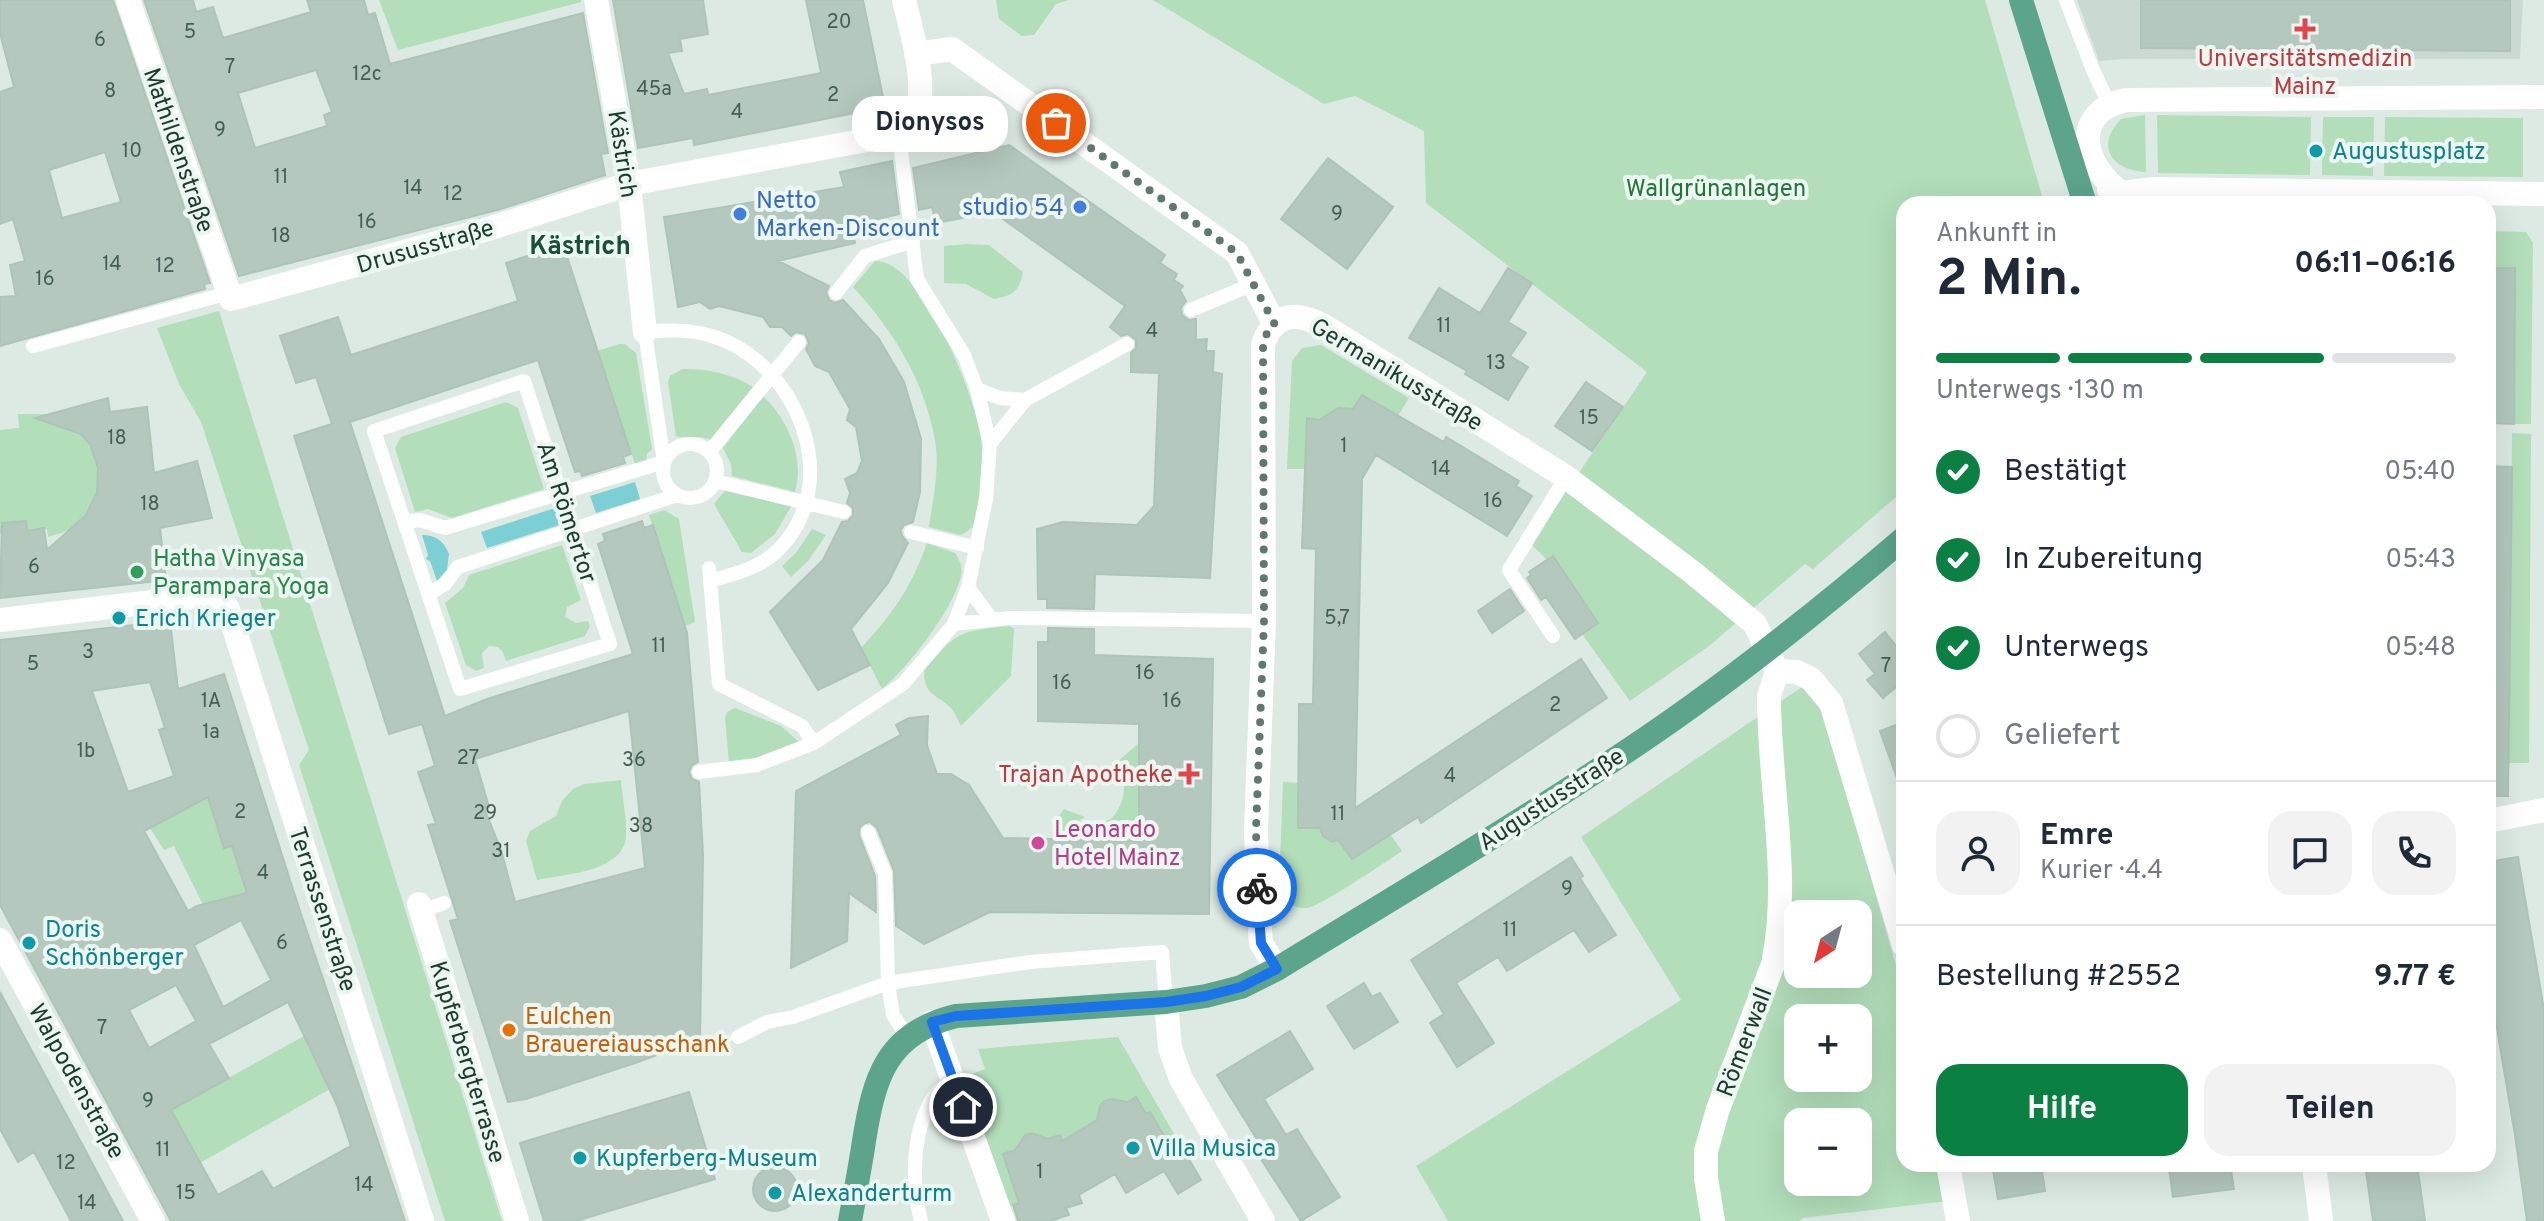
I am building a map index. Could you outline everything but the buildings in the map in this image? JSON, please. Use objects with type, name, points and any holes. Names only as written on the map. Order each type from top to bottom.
[{"type":"main road","points":[[2021,0],[2082,196]]},
{"type":"main road","name":"Augustusstraße","points":[[850,1221],[871,1096],[879,1074],[908,1038],[932,1022],[956,1016],[1166,1002],[1241,987],[1277,969],[1600,769],[1767,649],[1896,545]]},
{"type":"street","name":"Mathildenstraße","points":[[128,0],[230,296]]},
{"type":"street","name":"Kästrich","points":[[596,0],[629,184],[645,332]]},
{"type":"street","points":[[899,134],[910,124],[918,110],[920,93],[916,54],[904,0]]},
{"type":"street","name":"Germanikusstraße","points":[[916,54],[952,49],[1237,253],[1275,325],[1287,317],[1313,319],[1566,477],[1755,624],[1767,649]]},
{"type":"street","points":[[2120,196],[2101,185],[2070,156],[2086,118],[2104,108],[2148,99],[2544,97]]},
{"type":"street","points":[[2104,108],[2091,127],[2091,155],[2102,177],[2122,196]]},
{"type":"street","name":"Drususstraße","points":[[230,296],[488,229],[629,184],[899,134]]},
{"type":"street","points":[[2131,196],[2154,189],[2544,194]]},
{"type":"street","points":[[1275,325],[1267,333],[1263,344],[1264,621],[1256,829],[1260,938],[1277,969]]},
{"type":"street","name":"Terrassenstraße","points":[[0,620],[210,595],[228,609],[422,1221]]},
{"type":"street","points":[[1767,649],[1777,671],[1797,672],[1811,679],[1831,703],[1896,918]]},
{"type":"street","name":"Römerwall","points":[[1713,1221],[1706,1178],[1706,1151],[1718,1109],[1773,964],[1778,940],[1781,900],[1769,705],[1777,671]]},
{"type":"street","points":[[2496,819],[2544,810]]},
{"type":"street","name":"Kupferbergterrasse","points":[[429,906],[517,1221]]},
{"type":"street","name":"Walpodenstraße","points":[[0,940],[153,1221]]},
{"type":"street","points":[[1166,1002],[1170,1048],[1181,1079],[1263,1221]]},
{"type":"street","points":[[932,1022],[1003,1221]]},
{"type":"street","points":[[1949,1172],[1958,1221]]},
{"type":"street","points":[[2315,1172],[2321,1221]]},
{"type":"lane","points":[[2066,0],[2104,108]]},
{"type":"lane","points":[[699,772],[757,765],[814,743],[903,684],[954,624],[968,587],[986,499],[990,444],[977,389],[964,355],[917,279],[899,134]]},
{"type":"lane","points":[[836,293],[865,256],[913,241]]},
{"type":"lane","points":[[1191,310],[1253,284]]},
{"type":"lane","points":[[33,346],[230,296]]},
{"type":"lane","points":[[677,495],[458,567],[445,584],[429,594],[405,522],[420,520],[445,528],[664,462],[674,449],[682,445],[698,445],[710,451],[717,463],[715,481],[704,495],[686,498],[677,495],[665,481],[664,462],[645,332],[679,330],[713,336],[746,351],[773,375],[793,403],[805,432],[810,466],[806,501],[790,536],[774,554],[733,575],[709,575],[719,684],[802,726],[814,743]]},
{"type":"lane","points":[[710,451],[799,342]]},
{"type":"lane","points":[[990,444],[1025,400],[1127,344]]},
{"type":"lane","name":"Am Römertor","points":[[405,522],[374,431],[524,381],[610,644],[460,689],[429,594]]},
{"type":"lane","points":[[977,389],[1000,398],[1025,400]]},
{"type":"lane","points":[[1553,636],[1509,570],[1566,477]]},
{"type":"lane","points":[[715,481],[844,512]]},
{"type":"lane","points":[[911,532],[977,548]]},
{"type":"lane","points":[[968,587],[992,620]]},
{"type":"lane","points":[[954,624],[992,620],[1264,621]]},
{"type":"lane","points":[[868,832],[885,874],[888,983],[893,1015],[908,1038]]},
{"type":"lane","points":[[738,1037],[767,1022],[793,1017],[888,983],[1030,962],[1162,952],[1166,1002]]},
{"type":"lane","points":[[921,1221],[915,1182],[921,1129],[935,1094],[953,1078]]},
{"type":"shaded area","name":"Universitätsmedizin Mainz","points":[[2077,0],[2523,0],[2520,59],[2099,61]]},
{"type":"green space","points":[[379,0],[581,0],[581,2],[398,50]]},
{"type":"green space","points":[[996,0],[1069,0],[1056,4],[1034,35],[1022,36],[999,19]]},
{"type":"green space","name":"Wallgrünanlagen","points":[[1153,0],[1985,0],[2042,196],[1896,196],[1896,497],[1813,569],[1805,564],[1709,646],[1630,701],[1582,634],[1598,622],[1553,556],[1547,560],[1531,544],[1647,372],[1426,203],[1424,131],[1355,96],[1324,104]]},
{"type":"green space","points":[[2145,115],[2146,172],[2134,171],[2111,156],[2109,139],[2121,119]]},
{"type":"green space","points":[[2157,115],[2311,117],[2310,175],[2158,173]]},
{"type":"green space","points":[[2323,117],[2374,117],[2373,176],[2322,175]]},
{"type":"green space","points":[[2385,117],[2523,118],[2523,177],[2384,176]]},
{"type":"green space","points":[[2496,231],[2526,232],[2533,243],[2531,424],[2514,424],[2496,316]]},
{"type":"green space","points":[[989,245],[1023,272],[1014,292],[994,299],[966,284],[944,283],[944,246]]},
{"type":"green space","points":[[875,261],[892,266],[910,282],[927,304],[956,361],[976,414],[982,449],[978,512],[970,529],[960,535],[929,527],[937,461],[930,418],[915,377],[894,338],[853,287]]},
{"type":"green space","points":[[219,311],[502,1221],[445,1221],[299,765],[309,750],[201,422],[179,384],[157,328]]},
{"type":"green space","points":[[625,344],[636,353],[652,449],[647,454],[646,462],[635,464],[597,351]]},
{"type":"green space","points":[[1321,345],[1409,398],[1398,416],[1362,395],[1351,412],[1338,408],[1327,421],[1307,418],[1305,469],[1287,469],[1292,361],[1302,348]]},
{"type":"green space","points":[[682,369],[719,373],[753,387],[712,440],[676,436],[668,382],[670,376]]},
{"type":"green space","points":[[763,396],[780,416],[792,440],[798,466],[795,492],[732,476],[731,464],[723,448]]},
{"type":"green space","points":[[506,402],[518,408],[544,489],[452,518],[428,509],[415,512],[395,448],[401,437]]},
{"type":"green space","points":[[18,414],[49,414],[48,424],[72,424],[89,443],[98,465],[97,489],[88,511],[72,528],[48,537],[47,529],[27,531],[26,522],[0,534],[0,430],[19,428]]},
{"type":"green space","points":[[2512,433],[2531,434],[2529,763],[2509,763]]},
{"type":"green space","points":[[727,488],[792,505],[775,534],[751,553],[742,552],[714,504]]},
{"type":"green space","points":[[664,510],[679,519],[695,622],[685,626],[649,515]]},
{"type":"green space","points":[[812,529],[826,535],[809,560],[791,577],[782,566],[796,553]]},
{"type":"green space","points":[[927,543],[955,553],[962,570],[957,589],[929,637],[882,689],[861,648],[900,599]]},
{"type":"green space","points":[[562,545],[581,600],[567,607],[565,617],[576,623],[588,621],[590,626],[585,636],[506,661],[498,647],[489,646],[482,653],[484,668],[476,671],[466,665],[445,603],[463,588],[469,575]]},
{"type":"green space","points":[[1009,626],[1014,629],[1011,676],[961,726],[950,707],[928,689],[924,670],[960,636]]},
{"type":"green space","points":[[1802,687],[1807,688],[1823,709],[1896,966],[1896,1172],[1943,1172],[1948,1201],[1803,1218],[1799,1221],[1448,1221],[1416,1166],[1681,1000],[1581,837]]},
{"type":"green space","points":[[735,708],[781,726],[799,742],[758,758],[729,763],[725,718],[727,712]]},
{"type":"green space","points":[[1139,743],[1139,841],[1052,839],[1053,825],[1064,809],[1085,817],[1078,821],[1086,826],[1095,826],[1112,818],[1121,804],[1124,791],[1117,762]]},
{"type":"green space","points":[[247,745],[258,779],[207,796],[224,848],[232,846],[247,893],[223,899],[205,909],[174,846],[164,850],[150,828],[173,816],[201,776]]},
{"type":"green space","points":[[621,780],[626,830],[625,843],[619,853],[600,866],[537,880],[526,841],[530,831],[556,816],[562,801],[573,789],[584,784]]},
{"type":"green space","points":[[1283,782],[1299,783],[1298,828],[1320,828],[1323,837],[1332,842],[1338,840],[1352,858],[1390,834],[1402,851],[1315,905],[1307,908],[1293,906],[1279,887]]},
{"type":"green space","points":[[304,1036],[330,1089],[200,1163],[171,1110]]},
{"type":"green space","points":[[1118,1037],[1177,1139],[1169,1144],[1150,1112],[1146,1114],[1117,1100],[1105,1101],[1102,1152],[1021,1148],[1003,1154],[1019,1203],[1006,1208],[967,1076],[985,1069],[978,1049]]},
{"type":"water","points":[[635,482],[640,499],[596,513],[590,496]]},
{"type":"water","points":[[558,507],[563,524],[487,548],[481,532]]},
{"type":"water","points":[[422,535],[439,540],[449,554],[447,570],[437,581],[430,561],[426,559],[428,555]]},
{"type":"way so far","points":[[1056,123],[1237,253],[1275,325],[1267,333],[1263,344],[1264,621],[1256,829],[1257,888]]},
{"type":"place","name":"Universitätsmedizin Mainz","points":[[2305,29]]},
{"type":"place","name":"Dionysos","points":[[1056,123]]},
{"type":"place","name":"Augustusplatz","points":[[2316,151]]},
{"type":"place","name":"studio 54","points":[[1080,207]]},
{"type":"place","name":"Netto Marken-Discount","points":[[740,214]]},
{"type":"place","name":"Hatha Vinyasa Parampara Yoga","points":[[137,572]]},
{"type":"place","name":"Erich Krieger","points":[[119,618]]},
{"type":"place","name":"Trajan Apotheke","points":[[1189,774]]},
{"type":"place","name":"Leonardo Hotel Mainz","points":[[1038,843]]},
{"type":"place","name":"Doris Schönberger","points":[[29,943]]},
{"type":"place","name":"Eulchen Brauereiausschank","points":[[509,1030]]},
{"type":"place","name":"Villa Musica","points":[[1133,1148]]},
{"type":"place","name":"Kupferberg-Museum","points":[[580,1158]]},
{"type":"place","name":"Alexanderturm","points":[[775,1193]]},
{"type":"district","name":"Kästrich","points":[[580,245]]},
{"type":"route","points":[[963,1107],[932,1022],[956,1016],[1166,1002],[1241,987],[1277,969],[1261,943],[1257,888]]}]
